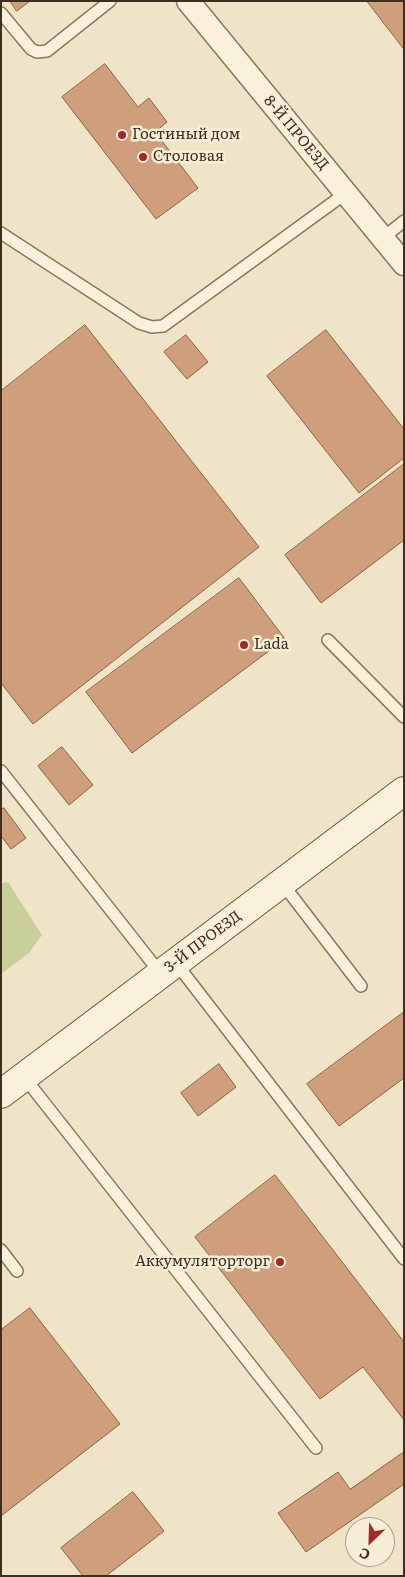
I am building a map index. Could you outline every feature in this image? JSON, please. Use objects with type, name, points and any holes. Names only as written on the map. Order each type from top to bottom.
[{"type":"street","name":"8-Й ПРОЕЗД","points":[[188,1],[404,264]]},
{"type":"street","name":"3-Й ПРОЕЗД","points":[[1,1094],[404,791]]},
{"type":"lane","points":[[1,13],[31,49],[37,52],[47,51],[110,1]]},
{"type":"lane","points":[[1,233],[139,323],[152,327],[163,326],[346,194]]},
{"type":"lane","points":[[383,238],[404,221]]},
{"type":"lane","points":[[328,640],[404,717]]},
{"type":"lane","points":[[1,771],[168,968],[404,1258]]},
{"type":"lane","points":[[282,883],[361,986]]},
{"type":"lane","points":[[24,1076],[316,1448]]},
{"type":"lane","points":[[1,1250],[17,1271]]},
{"type":"green space","points":[[8,882],[42,935],[29,953],[1,974],[1,883]]},
{"type":"building","points":[[10,1],[30,1],[17,11]]},
{"type":"building","points":[[367,1],[404,1],[404,49]]},
{"type":"building","points":[[105,64],[138,107],[149,98],[167,122],[155,132],[198,188],[156,219],[62,97]]},
{"type":"building","points":[[85,325],[259,547],[33,724],[1,683],[1,391]]},
{"type":"building","points":[[326,330],[404,429],[404,458],[359,493],[267,376]]},
{"type":"building","points":[[186,335],[208,362],[187,379],[164,352]]},
{"type":"building","points":[[404,464],[404,540],[321,603],[285,555]]},
{"type":"building","points":[[239,578],[285,639],[132,753],[86,692]]},
{"type":"building","points":[[62,747],[93,785],[69,805],[38,766]]},
{"type":"building","points":[[4,808],[26,838],[11,849],[1,836],[1,810]]},
{"type":"building","points":[[404,1012],[404,1078],[339,1126],[307,1084]]},
{"type":"building","points":[[219,1064],[236,1087],[198,1116],[181,1093]]},
{"type":"building","points":[[275,1175],[404,1342],[404,1420],[363,1367],[320,1399],[195,1237]]},
{"type":"building","points":[[30,1308],[120,1424],[1,1516],[1,1330]]},
{"type":"building","points":[[404,1452],[404,1484],[356,1517],[345,1517],[345,1525],[306,1552],[278,1513],[338,1472],[350,1489]]},
{"type":"building","points":[[133,1492],[164,1531],[106,1576],[83,1576],[61,1548]]},
{"type":"place","name":"Гостиный дом","points":[[122,135]]},
{"type":"place","name":"Столовая","points":[[143,157]]},
{"type":"place","name":"Lada","points":[[244,645]]},
{"type":"place","name":"Аккумуляторторг","points":[[280,1262]]}]
